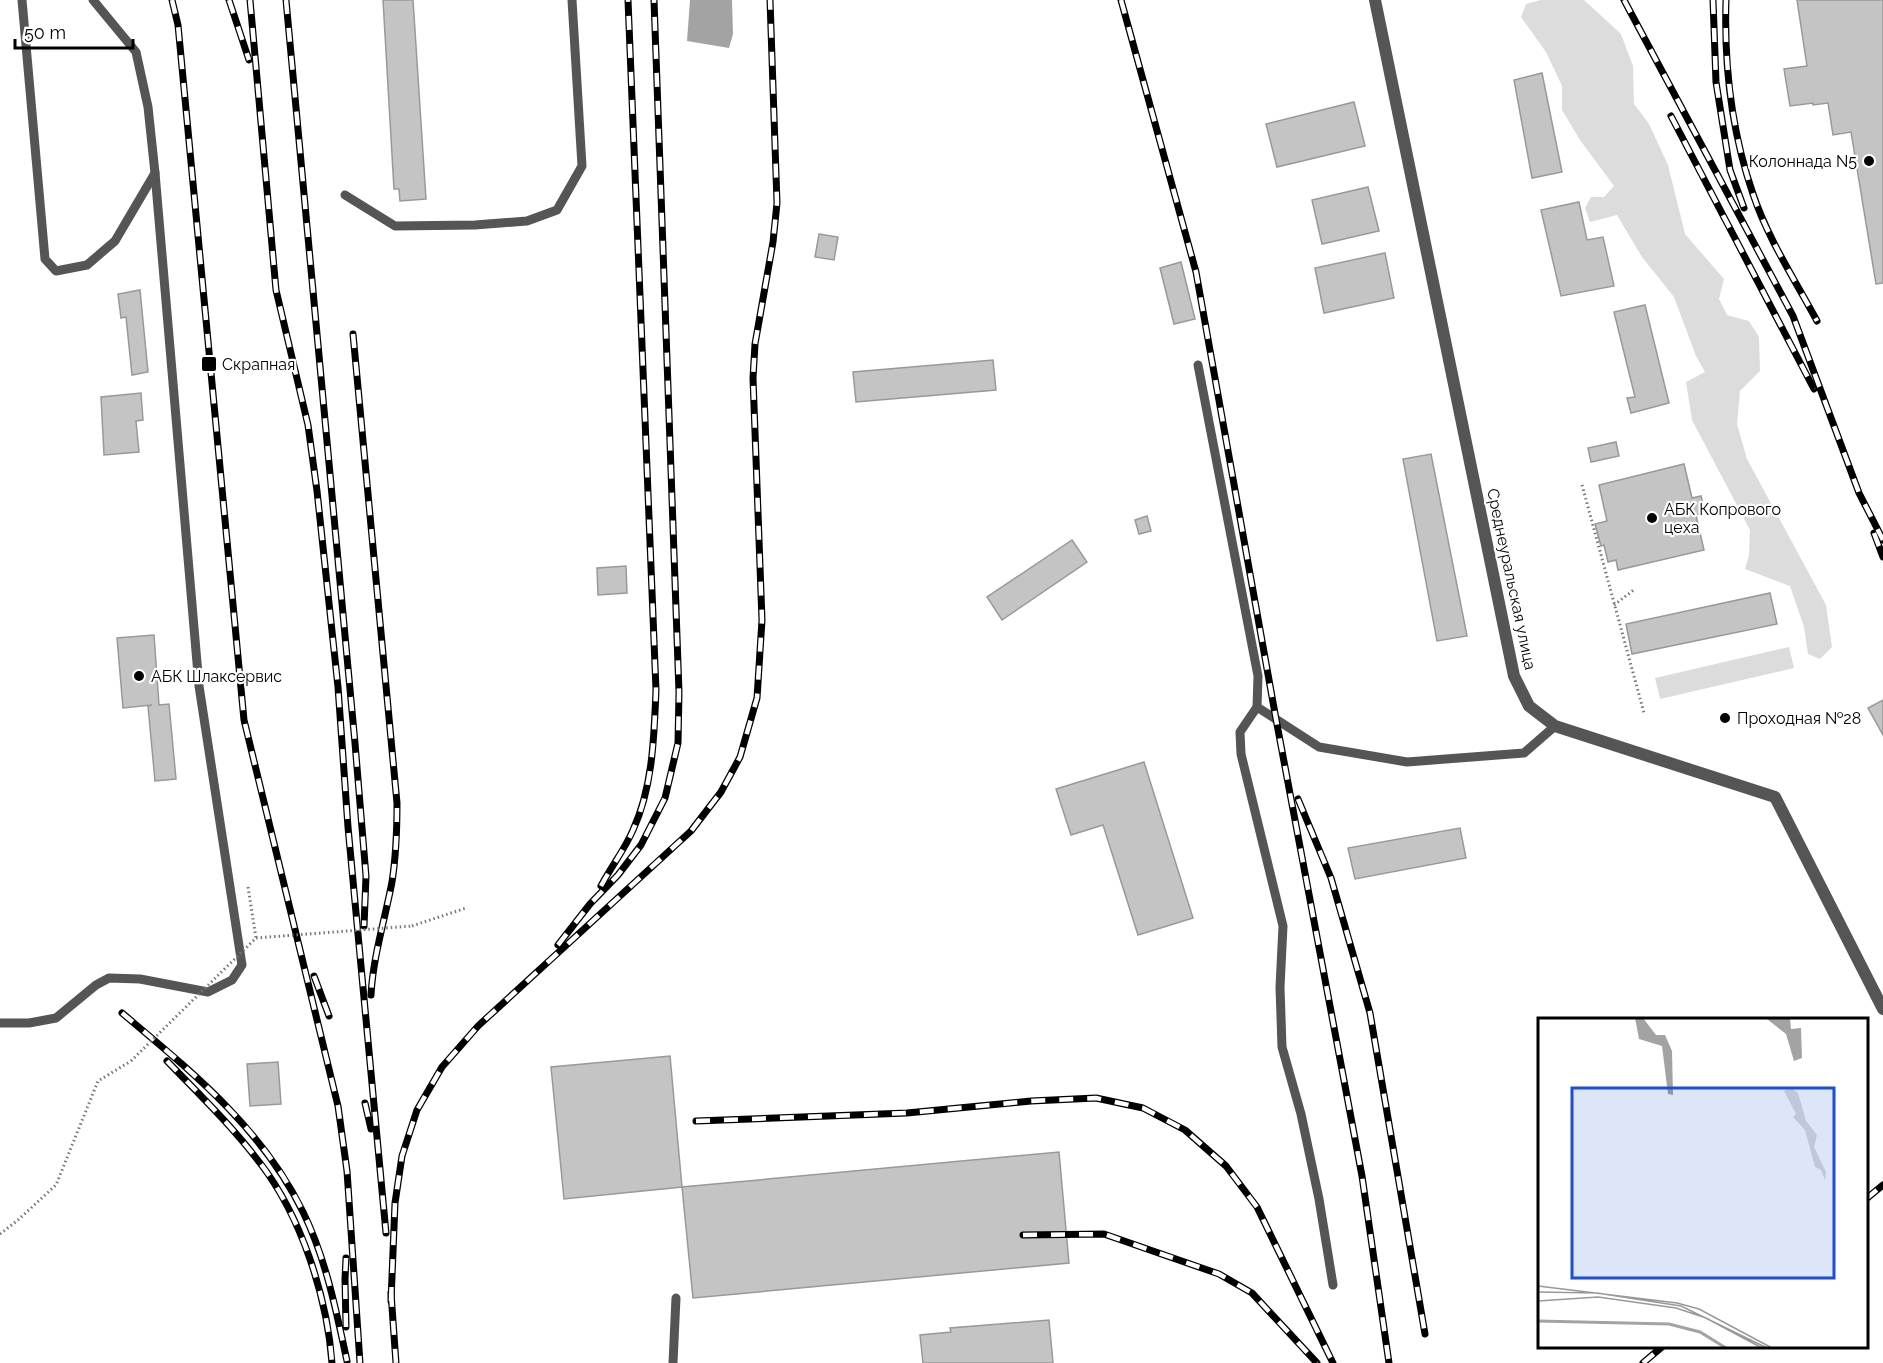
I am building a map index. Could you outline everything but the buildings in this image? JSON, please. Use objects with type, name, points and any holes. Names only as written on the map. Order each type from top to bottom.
[{"type":"street","name":"Среднеуральская улица","points":[[1375,0],[1514,676],[1529,706],[1555,726],[1775,797],[1883,1009]]},
{"type":"lane","points":[[22,0],[45,259],[56,271],[87,265],[115,241],[155,173]]},
{"type":"lane","points":[[0,1023],[29,1023],[56,1018],[109,978],[140,979],[208,992],[232,980],[242,965],[199,686],[148,107],[136,52],[93,0]]},
{"type":"lane","points":[[345,195],[395,226],[527,222],[557,210],[582,166],[572,0]]},
{"type":"lane","points":[[1198,365],[1258,676],[1257,708],[1240,732],[1241,754],[1283,926],[1280,987],[1282,1047],[1301,1114],[1319,1199],[1333,1285]]},
{"type":"lane","points":[[1257,708],[1319,747],[1407,762],[1524,753],[1555,726]]},
{"type":"lane","points":[[673,1363],[676,1298]]},
{"type":"path","points":[[1582,486],[1644,712]]},
{"type":"path","points":[[1614,604],[1635,589]]},
{"type":"path","points":[[248,887],[256,938]]},
{"type":"path","points":[[0,1234],[56,1185],[98,1081],[131,1061],[256,938],[412,926],[466,908]]},
{"type":"shaded area","points":[[690,0],[732,0],[733,34],[729,48],[687,41]]},
{"type":"shaded area","points":[[1541,0],[1584,0],[1621,34],[1633,66],[1634,104],[1649,124],[1668,165],[1685,234],[1724,279],[1719,299],[1727,315],[1749,321],[1759,337],[1760,371],[1740,391],[1737,424],[1747,459],[1826,605],[1832,647],[1820,659],[1808,654],[1804,627],[1790,586],[1745,569],[1749,555],[1750,530],[1692,420],[1686,382],[1705,372],[1696,356],[1674,297],[1642,257],[1617,215],[1590,222],[1585,208],[1591,197],[1604,197],[1614,186],[1580,140],[1562,110],[1562,86],[1546,52],[1521,17],[1526,4]]},
{"type":"shaded area","points":[[1789,647],[1794,668],[1660,699],[1655,678]]},
{"type":"railway","points":[[172,0],[178,25],[244,720],[338,1106],[347,1171],[360,1363]]},
{"type":"railway","points":[[229,0],[249,60]]},
{"type":"railway","points":[[250,0],[276,290],[308,425],[317,491],[338,687],[348,827],[386,1233]]},
{"type":"railway","points":[[286,0],[355,743],[366,876],[364,926]]},
{"type":"railway","points":[[601,886],[630,837],[645,796],[651,761],[656,690],[628,0]]},
{"type":"railway","points":[[558,945],[641,845],[665,798],[678,743],[679,692],[654,0]]},
{"type":"railway","points":[[391,1301],[395,1203],[402,1156],[417,1110],[442,1067],[478,1026],[691,831],[721,792],[740,757],[757,698],[762,620],[753,378],[755,344],[773,242],[777,203],[770,0]]},
{"type":"railway","points":[[1121,0],[1196,272],[1276,719],[1362,1176],[1389,1363]]},
{"type":"railway","points":[[1624,0],[1793,316],[1859,493],[1883,540]]},
{"type":"railway","points":[[1713,0],[1716,82],[1730,170],[1744,208]]},
{"type":"railway","points":[[1726,0],[1728,74],[1735,123],[1746,171],[1766,227],[1817,321]]},
{"type":"railway","points":[[1671,116],[1814,389]]},
{"type":"railway","points":[[353,334],[397,803],[393,872],[371,995]]},
{"type":"railway","points":[[1874,533],[1883,557]]},
{"type":"railway","points":[[1298,799],[1331,878],[1370,1013],[1425,1334]]},
{"type":"railway","points":[[314,976],[329,1016]]},
{"type":"railway","points":[[122,1013],[223,1103],[267,1154],[286,1182],[303,1212],[318,1248],[330,1285],[347,1361]]},
{"type":"railway","points":[[167,1061],[249,1149],[275,1184],[288,1207],[310,1258],[318,1284],[332,1363]]},
{"type":"railway","points":[[696,1121],[907,1113],[1031,1101],[1096,1098],[1143,1108],[1185,1130],[1226,1166],[1257,1207],[1333,1363]]},
{"type":"railway","points":[[365,1103],[371,1129]]},
{"type":"railway","points":[[1868,1197],[1883,1185]]},
{"type":"railway","points":[[1023,1235],[1104,1234],[1219,1274],[1252,1293],[1317,1363]]},
{"type":"railway","points":[[346,1258],[346,1327]]},
{"type":"railway","points":[[391,1293],[396,1363]]},
{"type":"railway","points":[[1643,1363],[1661,1348]]},
{"type":"place","name":"Колоннада N5","points":[[1869,161]]},
{"type":"place","name":"Скрапная","points":[[209,364]]},
{"type":"place","name":"АБК Копрового цеха","points":[[1652,518]]},
{"type":"place","name":"АБК Шлаксервис","points":[[139,676]]},
{"type":"place","name":"Проходная №28","points":[[1725,718]]}]
